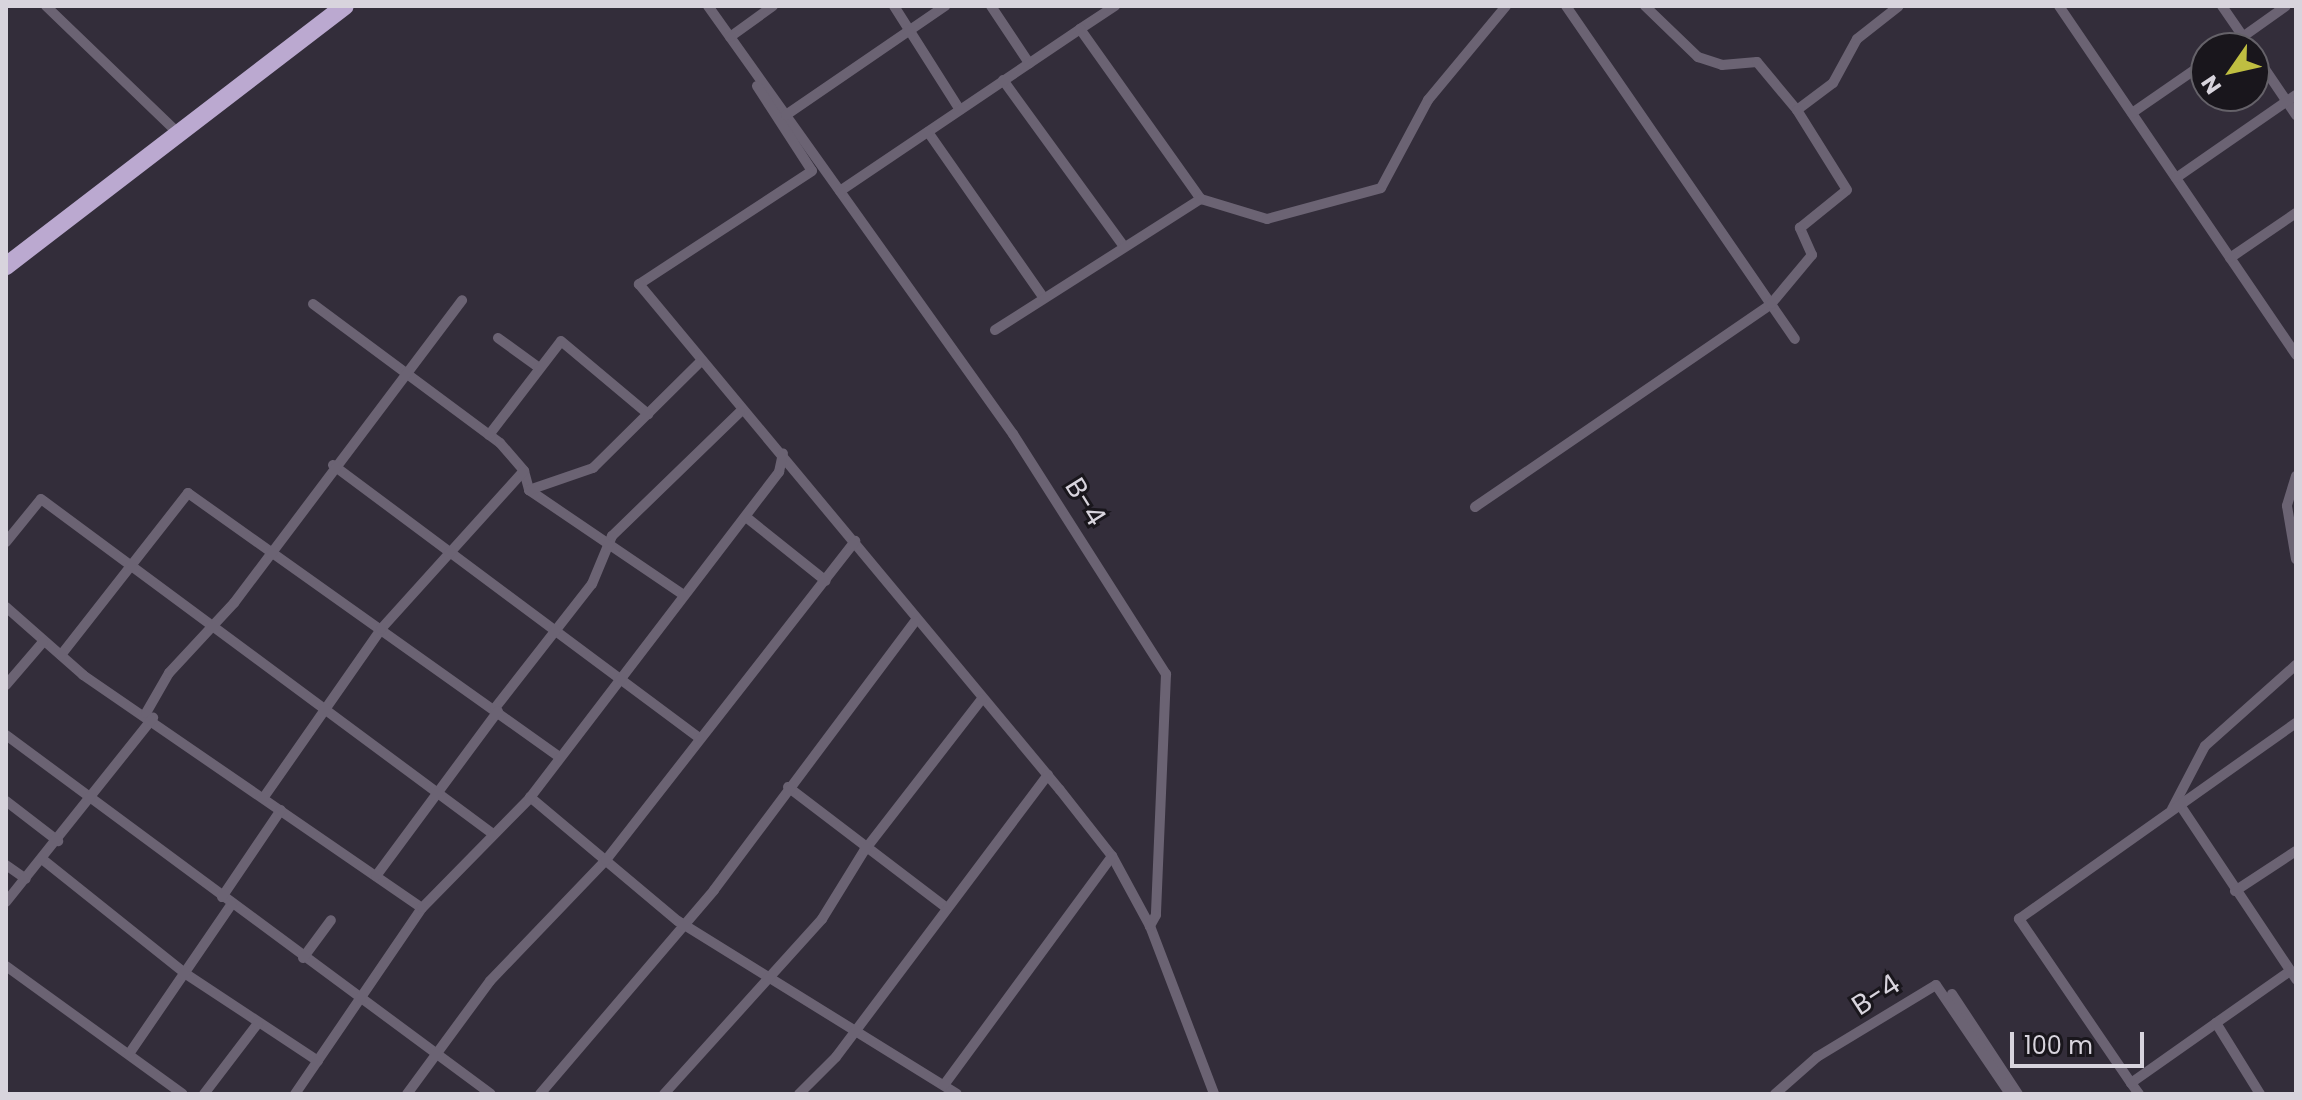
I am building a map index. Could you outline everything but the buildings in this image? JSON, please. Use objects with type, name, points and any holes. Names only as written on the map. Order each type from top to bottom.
[{"type":"highway","points":[[6,266],[345,6]]},
{"type":"street","points":[[46,6],[178,133]]},
{"type":"street","points":[[707,6],[812,171],[639,284],[740,412],[783,453],[915,621],[1048,775],[1112,856],[1150,926],[1214,1094]]},
{"type":"street","name":"B-4","points":[[707,6],[1013,434],[1166,674],[1156,915],[1150,926]]},
{"type":"street","points":[[730,37],[773,6]]},
{"type":"street","points":[[894,6],[960,110]]},
{"type":"street","points":[[786,115],[945,6]]},
{"type":"street","points":[[991,6],[1029,63]]},
{"type":"street","points":[[840,191],[1115,6]]},
{"type":"street","points":[[1080,29],[1201,199],[1267,219],[1381,188],[1428,100],[1506,6]]},
{"type":"street","points":[[1566,6],[1795,339]]},
{"type":"street","points":[[1475,507],[1771,304],[1812,255],[1800,228],[1847,190],[1797,110],[1757,62],[1722,65],[1698,57],[1645,6]]},
{"type":"street","points":[[1797,110],[1833,83],[1857,39],[1899,6]]},
{"type":"street","points":[[2059,6],[2296,355]]},
{"type":"street","points":[[2222,6],[2240,32]]},
{"type":"street","points":[[2250,32],[2286,6]]},
{"type":"street","points":[[2270,72],[2292,98],[2296,115]]},
{"type":"street","points":[[2132,113],[2190,73]]},
{"type":"street","points":[[1003,80],[1122,244]]},
{"type":"street","points":[[2176,178],[2292,98]]},
{"type":"street","points":[[928,132],[1043,297]]},
{"type":"street","points":[[995,330],[1122,244],[1201,199]]},
{"type":"street","points":[[2230,258],[2296,213]]},
{"type":"street","points":[[6,902],[58,841],[150,716],[206,625],[234,603],[270,549],[403,370],[462,300]]},
{"type":"street","points":[[313,304],[489,435],[524,471],[529,490],[609,548],[682,594]]},
{"type":"street","points":[[498,338],[538,367]]},
{"type":"street","points":[[489,435],[538,367],[561,341],[648,414]]},
{"type":"street","points":[[529,490],[593,468],[700,362]]},
{"type":"street","points":[[376,876],[558,628],[643,501],[740,412]]},
{"type":"street","points":[[295,1094],[422,908],[530,797],[619,675],[746,517],[779,472],[783,453]]},
{"type":"street","points":[[333,465],[445,554],[558,628],[697,736]]},
{"type":"street","points":[[264,797],[381,629],[445,554],[524,471]]},
{"type":"street","points":[[2296,476],[2287,506],[2296,559]]},
{"type":"street","points":[[61,655],[129,564],[188,493],[559,757]]},
{"type":"street","points":[[6,542],[41,499],[321,713],[493,834]]},
{"type":"street","points":[[746,517],[826,581]]},
{"type":"street","points":[[407,1094],[490,981],[604,862],[697,736],[826,581],[855,541]]},
{"type":"street","points":[[6,607],[43,642],[422,908]]},
{"type":"street","points":[[540,1094],[685,924],[915,621]]},
{"type":"street","points":[[6,685],[43,642]]},
{"type":"street","points":[[2112,854],[2179,804],[2205,746],[2296,665]]},
{"type":"street","points":[[664,1094],[770,983],[864,851],[982,699]]},
{"type":"street","points":[[2139,1094],[2042,962],[2019,919],[2182,808],[2296,723]]},
{"type":"street","points":[[6,735],[93,793],[226,901],[359,1002],[491,1094]]},
{"type":"street","points":[[799,1094],[857,1030],[1048,775]]},
{"type":"street","points":[[788,787],[864,851],[947,908]]},
{"type":"street","points":[[530,797],[604,862],[685,924],[770,983],[857,1030],[957,1094]]},
{"type":"street","points":[[6,801],[58,841]]},
{"type":"street","points":[[2131,1083],[2216,1023],[2293,975],[2182,808]]},
{"type":"street","points":[[129,1054],[186,974],[281,810]]},
{"type":"street","points":[[2235,891],[2296,851]]},
{"type":"street","points":[[944,1085],[1112,856]]},
{"type":"street","points":[[42,859],[186,974],[318,1061]]},
{"type":"street","points":[[6,865],[26,879]]},
{"type":"street","points":[[303,958],[331,920]]},
{"type":"street","points":[[6,966],[183,1094]]},
{"type":"street","name":"B-4","points":[[1775,1094],[1817,1057],[1936,985],[2010,1094]]},
{"type":"street","points":[[1952,994],[2018,1094]]},
{"type":"street","points":[[204,1094],[258,1023]]},
{"type":"street","points":[[2216,1023],[2260,1094]]}]
